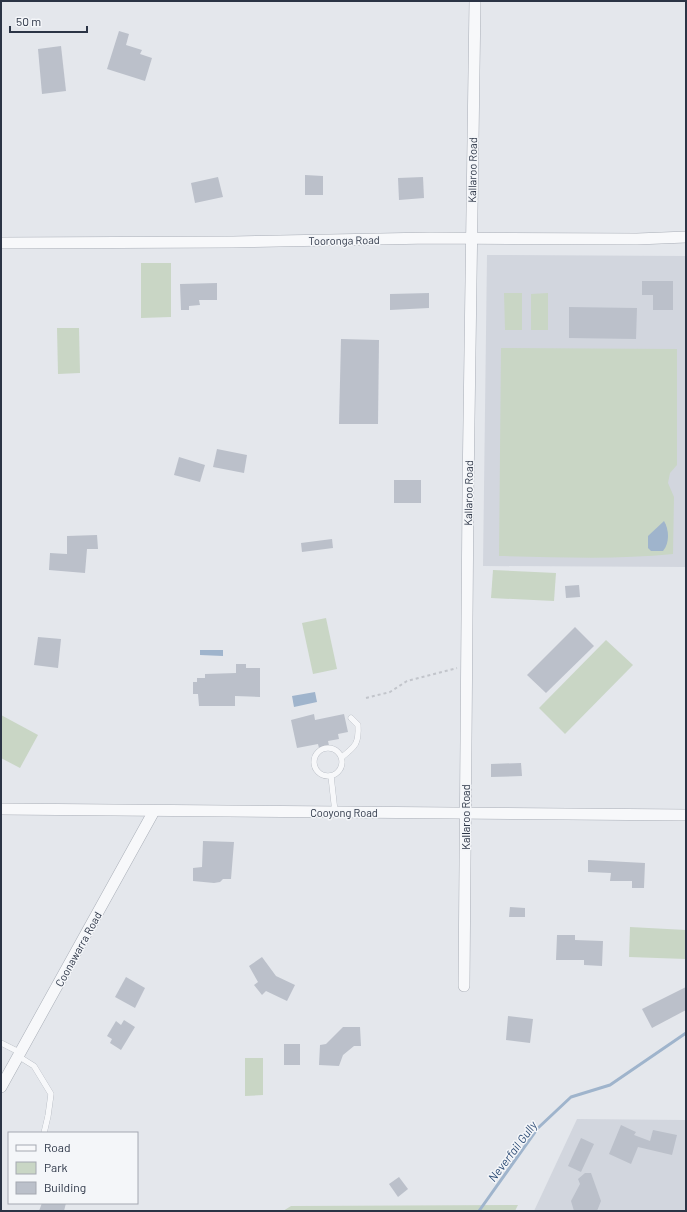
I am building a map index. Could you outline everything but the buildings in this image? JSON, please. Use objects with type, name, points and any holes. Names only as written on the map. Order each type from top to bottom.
[{"type":"street","name":"Kallaroo Road","points":[[464,986],[465,666],[470,391],[470,238],[475,1]]},
{"type":"street","name":"Tooronga Road","points":[[1,243],[470,238],[637,239],[686,237]]},
{"type":"street","name":"Cooyong Road","points":[[1,809],[686,815]]},
{"type":"street","name":"Coonawarra Road","points":[[1,1087],[154,811]]},
{"type":"lane","points":[[342,757],[356,745],[359,736],[358,725],[351,718]]},
{"type":"lane","points":[[329,747],[338,751],[342,757],[342,765],[340,770],[331,776],[323,776],[319,773],[315,768],[314,759],[315,755],[321,749],[329,747]]},
{"type":"lane","points":[[331,776],[335,812]]},
{"type":"lane","points":[[1,1043],[20,1053],[34,1066],[51,1094],[44,1132]]},
{"type":"lane","points":[[46,1124],[50,1132]]},
{"type":"path","points":[[366,698],[390,692],[407,681],[465,666]]},
{"type":"shaded area","points":[[487,255],[686,256],[686,567],[483,566]]},
{"type":"shaded area","points":[[577,1119],[686,1120],[686,1211],[534,1211]]},
{"type":"green space","points":[[141,263],[171,263],[171,317],[141,318]]},
{"type":"green space","points":[[504,293],[522,293],[522,330],[505,330]]},
{"type":"green space","points":[[548,293],[548,330],[531,330],[531,294]]},
{"type":"green space","points":[[57,328],[79,328],[80,373],[58,374]]},
{"type":"green space","points":[[501,348],[677,349],[677,465],[670,473],[668,483],[674,497],[673,554],[608,558],[499,556]]},
{"type":"green space","points":[[493,570],[556,573],[554,601],[491,598]]},
{"type":"green space","points":[[326,618],[337,669],[313,674],[302,623]]},
{"type":"green space","points":[[606,640],[633,665],[565,734],[539,708]]},
{"type":"green space","points":[[1,715],[38,735],[20,768],[1,758]]},
{"type":"green space","points":[[630,927],[686,930],[686,959],[629,957]]},
{"type":"green space","points":[[245,1058],[263,1058],[263,1095],[245,1096]]},
{"type":"green space","points":[[518,1205],[515,1211],[283,1211],[291,1206]]},
{"type":"water","points":[[664,521],[667,528],[667,544],[663,551],[651,551],[648,548],[648,536]]},
{"type":"water","points":[[200,650],[223,650],[223,656],[200,655]]},
{"type":"water","points":[[315,692],[317,702],[294,707],[292,696]]},
{"type":"waterway","name":"Neverfail Gully","points":[[479,1211],[538,1128],[571,1097],[610,1085],[686,1033]]}]
